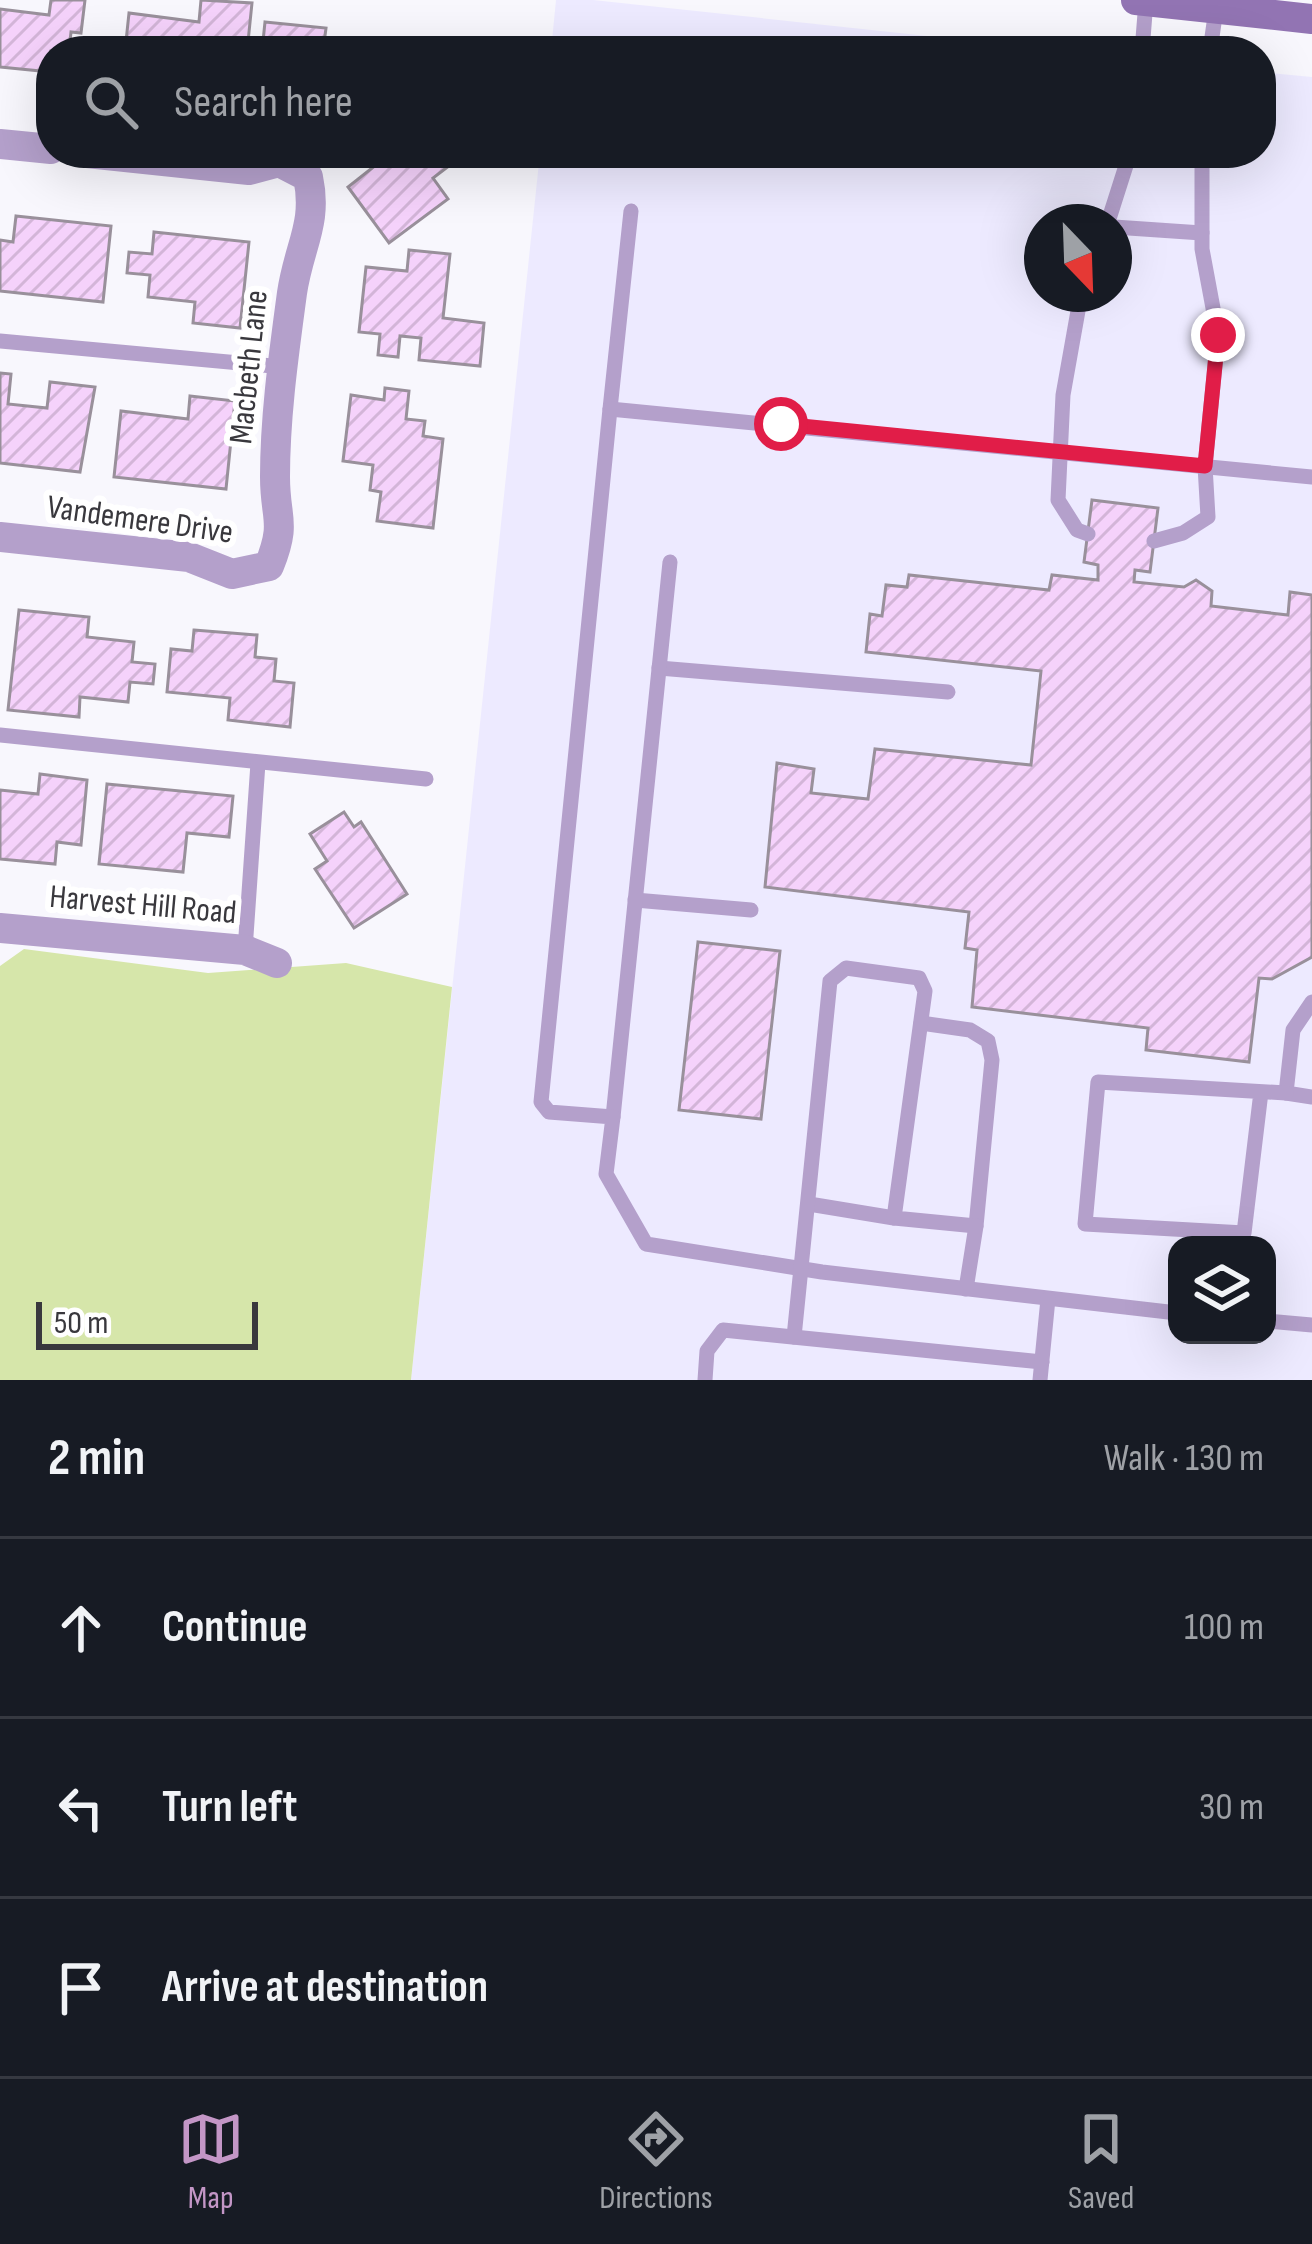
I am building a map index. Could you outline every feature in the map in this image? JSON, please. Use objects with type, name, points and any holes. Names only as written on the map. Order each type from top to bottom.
[{"type":"main road","points":[[1136,0],[1312,19]]},
{"type":"street","points":[[0,144],[36,148]]},
{"type":"street","name":"Macbeth Lane","points":[[269,566],[283,531],[275,480],[297,254],[315,211],[308,177],[291,168]]},
{"type":"street","name":"Vandemere Drive","points":[[0,537],[189,557],[232,574],[269,566]]},
{"type":"street","name":"Harvest Hill Road","points":[[0,928],[245,950],[277,963]]},
{"type":"lane","points":[[1143,36],[1146,1]]},
{"type":"lane","points":[[1212,36],[1216,9]]},
{"type":"lane","points":[[1117,204],[1126,168]]},
{"type":"lane","points":[[1154,541],[1183,533],[1208,517],[1205,466],[1218,335],[1202,233],[1202,168]]},
{"type":"lane","points":[[613,1117],[550,1112],[541,1102],[631,211]]},
{"type":"lane","points":[[1132,227],[1202,233]]},
{"type":"lane","points":[[1078,312],[1063,395],[1064,453],[1058,500],[1077,530],[1088,534]]},
{"type":"lane","points":[[0,341],[283,368]]},
{"type":"lane","points":[[610,409],[1312,477]]},
{"type":"lane","points":[[670,562],[606,1174],[646,1244],[1168,1312]]},
{"type":"lane","points":[[659,668],[949,692]]},
{"type":"lane","points":[[0,735],[426,779]]},
{"type":"lane","points":[[245,950],[258,763]]},
{"type":"lane","points":[[635,900],[751,910]]},
{"type":"lane","points":[[794,1337],[830,981],[846,968],[885,969],[919,978],[925,991],[894,1218]]},
{"type":"lane","points":[[1286,1093],[1293,1030],[1312,1002]]},
{"type":"lane","points":[[921,1023],[970,1030],[988,1041],[992,1060],[966,1289]]},
{"type":"lane","points":[[1261,1092],[1244,1233],[1085,1224],[1098,1082],[1286,1093],[1312,1097]]},
{"type":"lane","points":[[809,1204],[976,1226]]},
{"type":"lane","points":[[1040,1380],[1048,1299]]},
{"type":"lane","points":[[1276,1322],[1312,1325]]},
{"type":"lane","points":[[705,1380],[707,1351],[724,1330],[1042,1362]]},
{"type":"shaded area","points":[[556,0],[593,0],[928,36],[552,36]]},
{"type":"shaded area","points":[[1276,73],[1312,77],[1312,1380],[411,1380],[538,168],[1276,168]]},
{"type":"green space","points":[[24,949],[208,973],[346,963],[452,987],[411,1380],[0,1380],[0,966]]},
{"type":"building","points":[[51,0],[85,0],[81,33],[36,36],[36,71],[0,67],[0,9],[49,15]]},
{"type":"building","points":[[201,0],[252,3],[249,36],[127,36],[129,13],[199,22]]},
{"type":"building","points":[[265,22],[326,28],[325,36],[264,36]]},
{"type":"building","points":[[372,168],[446,168],[433,178],[448,199],[389,243],[348,187]]},
{"type":"building","points":[[16,216],[111,226],[103,302],[0,291],[0,240],[13,242]]},
{"type":"building","points":[[154,232],[249,242],[240,328],[193,323],[195,302],[148,297],[150,275],[127,273],[129,252],[152,254]]},
{"type":"building","points":[[409,250],[450,254],[443,318],[484,323],[480,366],[419,360],[421,338],[400,336],[398,357],[378,355],[380,334],[359,332],[366,267],[407,271]]},
{"type":"building","points":[[0,373],[11,374],[8,404],[47,408],[50,382],[95,387],[80,472],[0,463]]},
{"type":"building","points":[[385,388],[409,391],[406,419],[425,421],[423,436],[443,439],[433,528],[377,521],[381,492],[370,490],[373,465],[343,461],[351,395],[384,400]]},
{"type":"building","points":[[190,396],[235,401],[226,489],[114,477],[121,411],[188,419]]},
{"type":"building","points":[[1092,500],[1158,508],[1150,572],[1135,570],[1134,582],[1184,587],[1196,580],[1212,591],[1211,606],[1288,615],[1290,592],[1312,595],[1312,957],[1272,979],[1259,978],[1249,1062],[1146,1050],[1148,1028],[972,1007],[977,950],[965,948],[969,912],[765,887],[777,763],[814,769],[811,793],[868,799],[875,749],[1031,765],[1041,671],[866,652],[870,614],[882,616],[886,585],[907,587],[909,575],[1049,590],[1052,575],[1098,580],[1098,565],[1084,562]]},
{"type":"building","points":[[19,610],[89,617],[87,637],[134,642],[132,662],[155,664],[153,684],[130,682],[128,702],[80,697],[79,717],[8,710]]},
{"type":"building","points":[[194,630],[257,635],[255,657],[276,659],[274,681],[294,683],[290,727],[228,720],[230,698],[167,692],[171,649],[192,651]]},
{"type":"building","points":[[40,774],[87,780],[81,845],[57,842],[55,864],[0,859],[0,790],[38,794]]},
{"type":"building","points":[[107,784],[233,796],[229,837],[187,833],[183,872],[99,864]]},
{"type":"building","points":[[344,812],[354,827],[361,822],[407,894],[354,928],[315,869],[327,861],[310,834]]},
{"type":"building","points":[[698,942],[780,951],[761,1119],[679,1110]]},
{"type":"route","points":[[781,424],[1205,466],[1218,335]]}]
